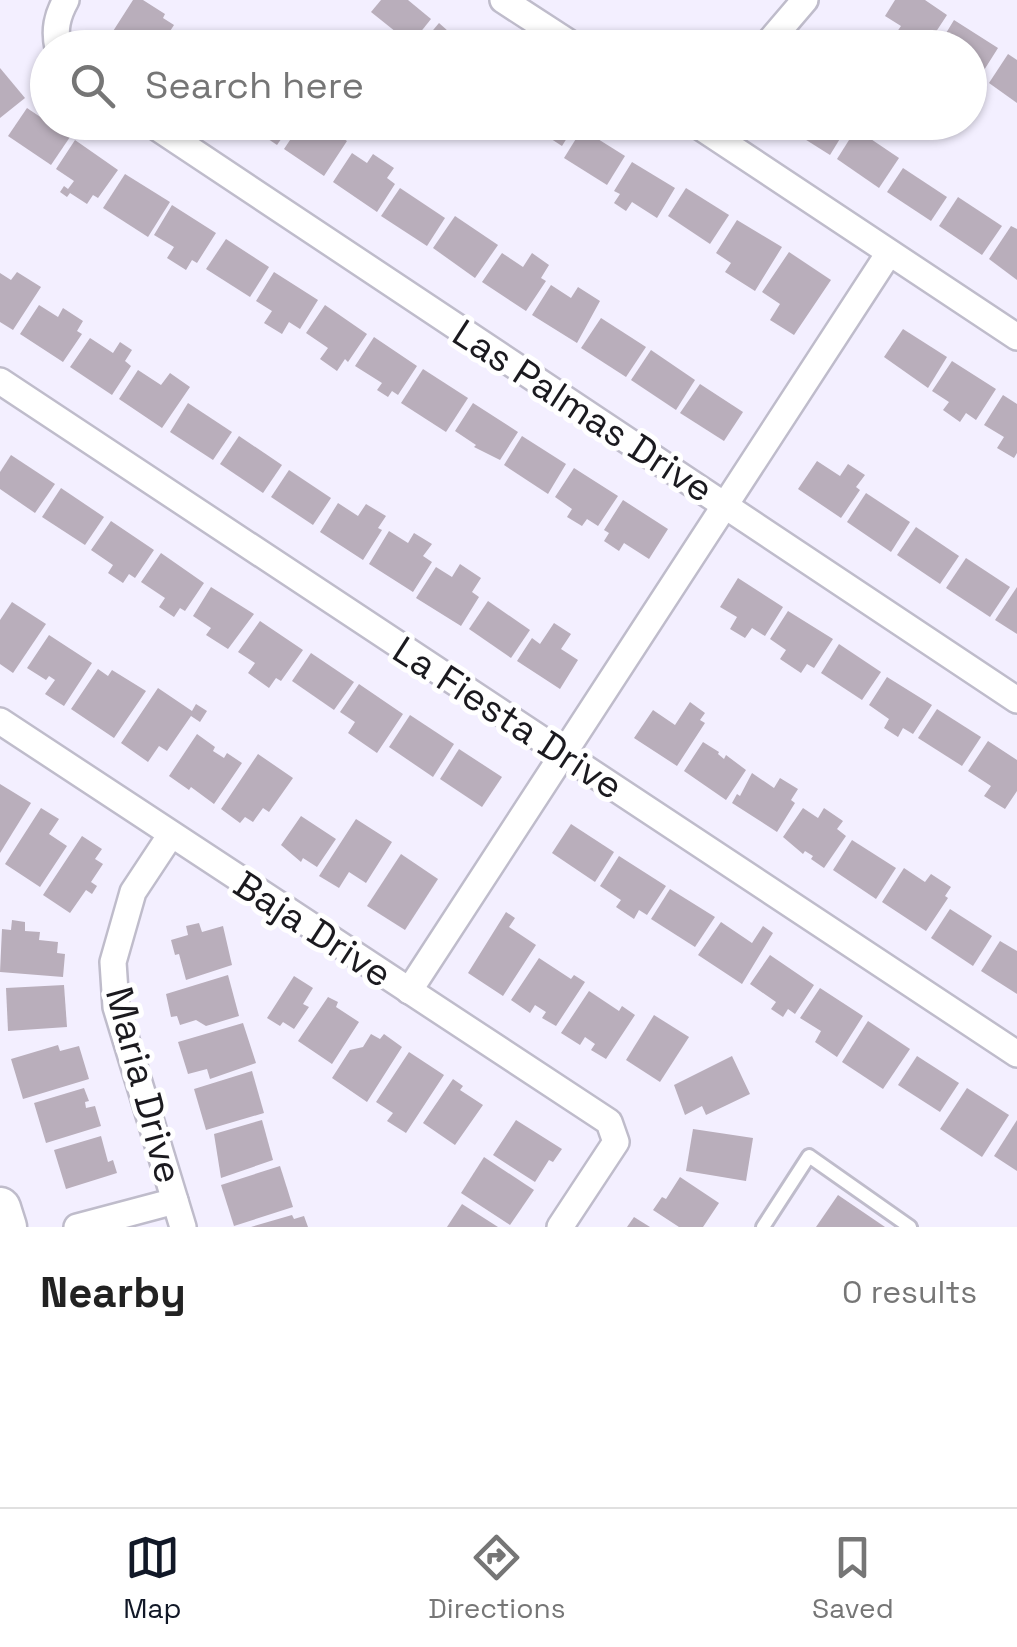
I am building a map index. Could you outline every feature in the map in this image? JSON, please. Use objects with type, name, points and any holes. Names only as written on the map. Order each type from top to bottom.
[{"type":"main road","points":[[0,1208],[6,1227]]},
{"type":"street","points":[[56,30],[66,0]]},
{"type":"street","points":[[502,0],[548,30]]},
{"type":"street","points":[[779,30],[805,0]]},
{"type":"street","name":"Las Palmas Drive","points":[[176,140],[1017,700]]},
{"type":"street","points":[[726,140],[1017,338]]},
{"type":"street","points":[[409,991],[889,252]]},
{"type":"street","name":"La Fiesta Drive","points":[[0,381],[1017,1054]]},
{"type":"street","name":"Baja Drive","points":[[0,722],[609,1122],[616,1142],[560,1227]]},
{"type":"street","name":"Maria Drive","points":[[170,836],[134,892],[113,962],[116,1007],[183,1227]]},
{"type":"street","points":[[77,1227],[175,1201]]},
{"type":"lane","points":[[763,1227],[810,1156],[910,1227]]},
{"type":"building","points":[[133,0],[143,0],[174,25],[171,30],[114,30]]},
{"type":"building","points":[[381,0],[408,0],[431,19],[422,30],[394,30],[371,12]]},
{"type":"building","points":[[895,0],[925,0],[947,15],[937,30],[898,30],[901,26],[885,16]]},
{"type":"building","points":[[954,20],[970,30],[948,30]]},
{"type":"building","points":[[987,41],[998,48],[987,65]]},
{"type":"building","points":[[1008,54],[1017,60],[1017,103],[989,83]]},
{"type":"building","points":[[0,68],[25,98],[0,118]]},
{"type":"building","points":[[27,108],[30,140],[68,140],[51,165],[8,136]]},
{"type":"building","points":[[75,140],[118,170],[98,198],[93,195],[87,204],[70,193],[67,197],[60,192],[74,181],[56,169]]},
{"type":"building","points":[[290,140],[347,141],[324,176],[284,149]]},
{"type":"building","points":[[575,140],[600,140],[625,156],[607,185],[564,158]]},
{"type":"building","points":[[806,140],[839,140],[830,155]]},
{"type":"building","points":[[849,140],[872,140],[899,158],[879,188],[837,159]]},
{"type":"building","points":[[352,153],[367,163],[373,154],[394,168],[387,178],[395,184],[377,212],[333,182]]},
{"type":"building","points":[[632,162],[675,188],[657,218],[632,202],[626,211],[614,203],[620,194],[614,191]]},
{"type":"building","points":[[903,168],[947,197],[931,221],[887,192]]},
{"type":"building","points":[[125,174],[170,202],[148,237],[103,208]]},
{"type":"building","points":[[400,188],[445,218],[427,246],[381,216]]},
{"type":"building","points":[[686,188],[729,215],[710,244],[668,216]]},
{"type":"building","points":[[958,197],[1002,226],[982,255],[939,226]]},
{"type":"building","points":[[172,205],[216,233],[197,263],[192,260],[186,270],[167,258],[174,247],[154,235]]},
{"type":"building","points":[[455,216],[498,245],[475,278],[433,248]]},
{"type":"building","points":[[737,220],[782,247],[755,291],[725,272],[731,263],[716,253]]},
{"type":"building","points":[[1011,226],[1017,229],[1017,280],[989,259]]},
{"type":"building","points":[[226,239],[269,267],[250,297],[206,269]]},
{"type":"building","points":[[789,252],[831,280],[794,335],[770,320],[780,304],[762,292]]},
{"type":"building","points":[[502,253],[523,267],[532,253],[549,265],[541,278],[546,281],[526,311],[482,282]]},
{"type":"building","points":[[17,272],[41,287],[13,330],[0,322],[0,273],[11,280]]},
{"type":"building","points":[[274,272],[318,300],[300,329],[289,322],[282,334],[264,323],[272,311],[256,301]]},
{"type":"building","points":[[551,285],[571,298],[578,287],[600,301],[577,343],[532,315]]},
{"type":"building","points":[[39,305],[58,317],[63,308],[83,321],[77,331],[82,334],[63,362],[20,334]]},
{"type":"building","points":[[325,305],[367,334],[337,371],[320,359],[328,348],[306,333]]},
{"type":"building","points":[[601,318],[646,347],[626,377],[581,348]]},
{"type":"building","points":[[903,329],[947,357],[928,388],[884,357]]},
{"type":"building","points":[[374,337],[417,366],[398,395],[392,391],[388,397],[377,390],[382,383],[355,366]]},
{"type":"building","points":[[90,338],[113,353],[120,342],[132,350],[125,361],[131,366],[112,395],[70,367]]},
{"type":"building","points":[[651,350],[695,380],[676,410],[631,380]]},
{"type":"building","points":[[952,361],[996,389],[976,420],[966,413],[960,422],[943,410],[949,402],[932,391]]},
{"type":"building","points":[[423,369],[468,398],[446,432],[401,403]]},
{"type":"building","points":[[138,370],[161,385],[170,373],[190,387],[162,428],[119,399]]},
{"type":"building","points":[[700,384],[743,412],[724,441],[680,413]]},
{"type":"building","points":[[1003,395],[1017,404],[1014,458],[997,448],[1004,437],[984,425]]},
{"type":"building","points":[[188,403],[232,432],[213,460],[170,432]]},
{"type":"building","points":[[473,403],[518,432],[500,460],[474,447],[455,431]]},
{"type":"building","points":[[239,436],[282,465],[263,493],[220,464]]},
{"type":"building","points":[[522,436],[566,464],[548,494],[504,465]]},
{"type":"building","points":[[11,455],[55,484],[35,513],[0,489],[0,472]]},
{"type":"building","points":[[817,461],[840,476],[848,464],[865,475],[841,518],[798,489]]},
{"type":"building","points":[[574,468],[618,496],[598,526],[587,519],[582,526],[567,517],[572,509],[555,497]]},
{"type":"building","points":[[289,470],[331,498],[313,525],[271,497]]},
{"type":"building","points":[[61,488],[104,517],[85,545],[42,517]]},
{"type":"building","points":[[866,493],[910,522],[891,552],[847,522]]},
{"type":"building","points":[[623,500],[668,529],[649,559],[624,543],[619,551],[604,541],[609,533],[604,530]]},
{"type":"building","points":[[338,503],[358,516],[366,504],[386,516],[363,560],[320,532]]},
{"type":"building","points":[[111,521],[154,550],[135,578],[129,574],[123,583],[108,573],[113,565],[91,550]]},
{"type":"building","points":[[916,527],[959,556],[940,584],[897,555]]},
{"type":"building","points":[[389,531],[408,543],[414,533],[432,544],[423,556],[432,562],[413,592],[369,564]]},
{"type":"building","points":[[161,553],[204,583],[185,611],[180,608],[174,617],[159,607],[165,598],[141,582]]},
{"type":"building","points":[[966,558],[1010,587],[990,617],[946,588]]},
{"type":"building","points":[[460,564],[481,578],[472,592],[479,597],[461,626],[416,598],[436,567],[452,577]]},
{"type":"building","points":[[738,578],[783,607],[765,636],[752,628],[745,638],[730,629],[737,617],[720,607]]},
{"type":"building","points":[[211,587],[254,614],[228,649],[206,635],[211,628],[193,616]]},
{"type":"building","points":[[1017,587],[1017,634],[995,620]]},
{"type":"building","points":[[488,601],[530,630],[511,658],[469,629]]},
{"type":"building","points":[[12,602],[46,624],[13,673],[0,664],[0,620]]},
{"type":"building","points":[[788,611],[833,639],[814,668],[807,664],[801,673],[780,659],[786,650],[770,639]]},
{"type":"building","points":[[260,621],[303,650],[281,681],[276,678],[269,688],[248,673],[255,663],[238,652]]},
{"type":"building","points":[[554,623],[571,634],[561,649],[578,660],[560,689],[517,661],[532,638],[540,644]]},
{"type":"building","points":[[49,635],[92,663],[64,706],[45,694],[55,680],[49,676],[46,680],[27,668]]},
{"type":"building","points":[[839,644],[881,672],[862,700],[821,673]]},
{"type":"building","points":[[311,653],[354,682],[334,710],[292,681]]},
{"type":"building","points":[[98,669],[108,676],[112,670],[146,691],[114,738],[71,709]]},
{"type":"building","points":[[887,677],[932,705],[913,734],[903,728],[898,737],[884,728],[889,719],[869,705]]},
{"type":"building","points":[[359,684],[403,714],[377,753],[348,733],[355,722],[340,712]]},
{"type":"building","points":[[158,688],[192,711],[196,704],[207,711],[200,722],[191,716],[167,751],[159,746],[148,762],[121,743]]},
{"type":"building","points":[[690,702],[705,713],[700,720],[705,723],[677,766],[634,738],[653,710],[675,725]]},
{"type":"building","points":[[937,709],[981,737],[962,766],[918,738]]},
{"type":"building","points":[[410,715],[454,744],[433,777],[389,747]]},
{"type":"building","points":[[197,734],[215,747],[213,751],[224,758],[227,753],[242,763],[214,804],[169,776]]},
{"type":"building","points":[[988,741],[1017,760],[1017,791],[1005,809],[984,796],[991,786],[968,771]]},
{"type":"building","points":[[703,742],[746,770],[726,800],[684,771]]},
{"type":"building","points":[[459,749],[502,777],[482,807],[440,779]]},
{"type":"building","points":[[258,754],[293,778],[269,812],[263,808],[253,822],[245,817],[240,823],[221,809]]},
{"type":"building","points":[[752,773],[774,788],[780,778],[798,789],[791,800],[795,803],[777,832],[732,803]]},
{"type":"building","points":[[0,784],[31,803],[0,853]]},
{"type":"building","points":[[41,808],[59,819],[49,834],[67,846],[40,887],[5,864]]},
{"type":"building","points":[[803,808],[818,818],[824,808],[843,821],[837,829],[846,836],[824,868],[783,837]]},
{"type":"building","points":[[301,816],[336,839],[317,867],[303,858],[301,862],[281,845]]},
{"type":"building","points":[[356,819],[392,842],[366,883],[349,872],[339,888],[319,876]]},
{"type":"building","points":[[571,824],[614,852],[595,882],[552,853]]},
{"type":"building","points":[[82,836],[102,849],[95,859],[103,864],[91,882],[97,886],[92,894],[86,890],[70,913],[43,895]]},
{"type":"building","points":[[852,840],[896,868],[876,899],[833,870]]},
{"type":"building","points":[[401,854],[438,879],[405,930],[367,906]]},
{"type":"building","points":[[619,856],[666,886],[647,915],[639,910],[634,919],[616,907],[621,900],[600,886]]},
{"type":"building","points":[[904,868],[925,882],[931,874],[951,887],[926,931],[882,902]]},
{"type":"building","points":[[670,889],[715,917],[695,947],[651,919]]},
{"type":"building","points":[[950,909],[992,936],[973,966],[931,938]]},
{"type":"building","points":[[506,912],[515,918],[509,927],[536,945],[503,996],[468,973]]},
{"type":"building","points":[[12,920],[25,922],[25,931],[40,932],[39,940],[58,942],[57,953],[65,954],[63,977],[0,972],[2,929],[11,930]]},
{"type":"building","points":[[721,922],[752,943],[763,926],[773,933],[742,984],[698,955]]},
{"type":"building","points":[[199,923],[202,932],[223,926],[232,965],[186,980],[171,940],[188,935],[186,926]]},
{"type":"building","points":[[1000,941],[1017,951],[1017,994],[981,971]]},
{"type":"building","points":[[770,955],[814,985],[795,1014],[788,1009],[783,1017],[771,1009],[776,1002],[750,984]]},
{"type":"building","points":[[539,958],[571,979],[574,975],[585,982],[556,1026],[542,1018],[546,1012],[535,1005],[530,1013],[511,1000]]},
{"type":"building","points":[[228,975],[239,1016],[206,1026],[196,1020],[180,1025],[177,1016],[171,1017],[166,994]]},
{"type":"building","points":[[294,976],[313,988],[303,1004],[309,1007],[294,1029],[267,1018]]},
{"type":"building","points":[[64,985],[67,1027],[8,1031],[6,988]]},
{"type":"building","points":[[820,988],[863,1016],[837,1057],[815,1042],[821,1031],[800,1018]]},
{"type":"building","points":[[589,991],[619,1011],[622,1006],[635,1015],[606,1059],[591,1050],[595,1044],[585,1037],[580,1045],[561,1033]]},
{"type":"building","points":[[328,997],[359,1022],[332,1064],[298,1041]]},
{"type":"building","points":[[654,1015],[689,1037],[660,1082],[626,1060]]},
{"type":"building","points":[[868,1021],[910,1049],[883,1089],[842,1062]]},
{"type":"building","points":[[243,1023],[256,1063],[210,1079],[207,1069],[188,1074],[178,1042]]},
{"type":"building","points":[[371,1034],[380,1039],[384,1034],[402,1047],[367,1102],[332,1078],[350,1050],[363,1047]]},
{"type":"building","points":[[58,1045],[60,1051],[79,1046],[89,1079],[23,1099],[11,1059]]},
{"type":"building","points":[[409,1052],[444,1075],[406,1133],[387,1121],[393,1113],[376,1102]]},
{"type":"building","points":[[732,1056],[750,1094],[706,1115],[702,1106],[685,1115],[674,1085]]},
{"type":"building","points":[[917,1056],[959,1083],[940,1112],[898,1085]]},
{"type":"building","points":[[252,1071],[264,1113],[206,1130],[194,1089]]},
{"type":"building","points":[[453,1079],[463,1086],[460,1090],[483,1105],[455,1145],[423,1123]]},
{"type":"building","points":[[84,1088],[89,1101],[85,1102],[86,1108],[95,1106],[101,1126],[46,1143],[34,1103]]},
{"type":"building","points":[[967,1088],[1009,1115],[982,1157],[940,1129]]},
{"type":"building","points":[[262,1120],[273,1160],[221,1178],[214,1134]]},
{"type":"building","points":[[516,1120],[562,1149],[553,1162],[549,1160],[535,1182],[493,1155]]},
{"type":"building","points":[[1017,1120],[1017,1171],[994,1156]]},
{"type":"building","points":[[693,1129],[753,1138],[746,1181],[686,1171]]},
{"type":"building","points":[[101,1136],[108,1162],[113,1160],[117,1173],[66,1189],[54,1150]]},
{"type":"building","points":[[484,1157],[534,1190],[510,1225],[461,1193]]},
{"type":"building","points":[[280,1166],[293,1207],[234,1226],[221,1185]]},
{"type":"building","points":[[680,1177],[719,1203],[703,1227],[679,1227],[653,1210],[662,1197],[666,1199]]},
{"type":"building","points":[[838,1195],[885,1227],[816,1227]]},
{"type":"building","points":[[462,1204],[498,1227],[447,1227]]},
{"type":"building","points":[[292,1215],[294,1219],[304,1216],[308,1227],[251,1227]]},
{"type":"building","points":[[634,1217],[650,1227],[627,1227]]}]
